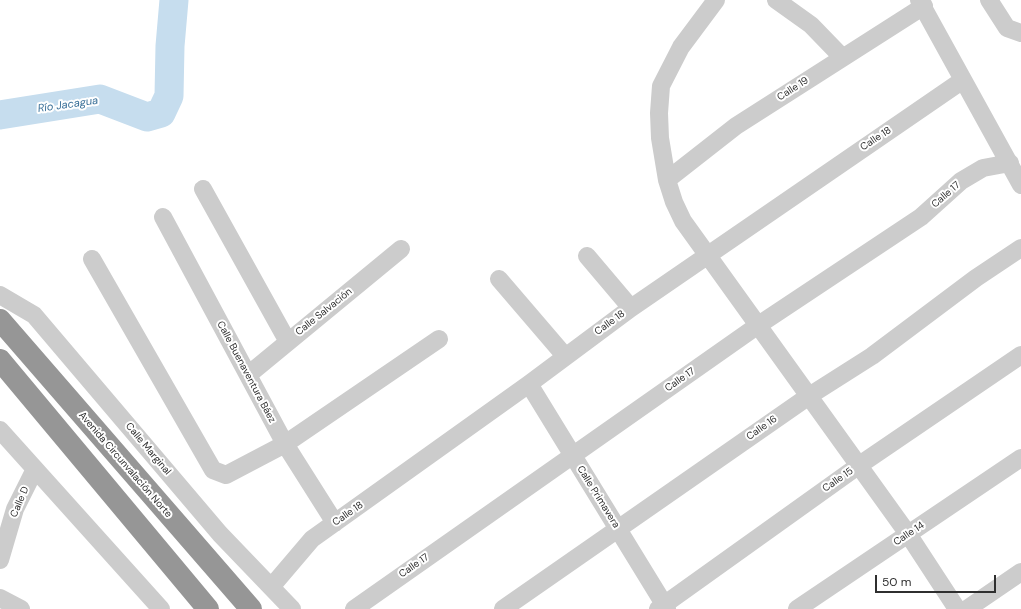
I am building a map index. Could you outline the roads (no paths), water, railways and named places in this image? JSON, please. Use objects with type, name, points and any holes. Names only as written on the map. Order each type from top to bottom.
[{"type":"highway","name":"Avenida Circunvalación Norte","points":[[0,320],[250,609]]},
{"type":"highway","points":[[0,360],[208,609]]},
{"type":"street","points":[[716,0],[681,47],[661,86],[659,113],[660,132],[667,180],[674,202],[683,221],[757,326],[908,534],[957,609]]},
{"type":"street","points":[[776,0],[811,25],[842,57]]},
{"type":"street","points":[[989,0],[1007,28],[1021,33]]},
{"type":"street","points":[[922,3],[1010,163],[1021,186]]},
{"type":"street","name":"Calle 19","points":[[667,180],[736,126],[922,3]]},
{"type":"street","name":"Calle 18","points":[[272,586],[312,539],[529,384],[631,308],[963,80]]},
{"type":"street","name":"Calle 17","points":[[354,609],[572,454],[757,326],[921,217],[961,181],[983,168],[1010,163]]},
{"type":"street","points":[[203,189],[288,342]]},
{"type":"street","name":"Calle Buenaventura Báez","points":[[163,217],[285,444],[335,523]]},
{"type":"street","name":"Calle 16","points":[[503,609],[809,396],[872,356],[976,278],[1021,248]]},
{"type":"street","name":"Calle Salvación","points":[[248,375],[401,249]]},
{"type":"street","points":[[588,256],[631,308]]},
{"type":"street","points":[[92,259],[213,470],[226,476],[285,444],[439,339]]},
{"type":"street","points":[[499,279],[565,356]]},
{"type":"street","name":"Calle Marginal","points":[[0,295],[34,315],[220,534],[272,586],[292,609]]},
{"type":"street","name":"Calle 15","points":[[663,607],[858,466],[1021,355]]},
{"type":"street","name":"Calle Primavera","points":[[529,384],[618,529],[663,607]]},
{"type":"street","points":[[0,430],[161,609]]},
{"type":"street","name":"Calle 14","points":[[797,609],[1021,458]]},
{"type":"street","name":"Calle D","points":[[0,560],[8,508],[35,469]]},
{"type":"street","points":[[967,609],[1021,572]]},
{"type":"street","points":[[0,598],[21,609]]},
{"type":"waterway","name":"Río Jacagua","points":[[0,115],[100,99],[147,117],[161,113],[169,96],[170,46],[174,0]]}]
